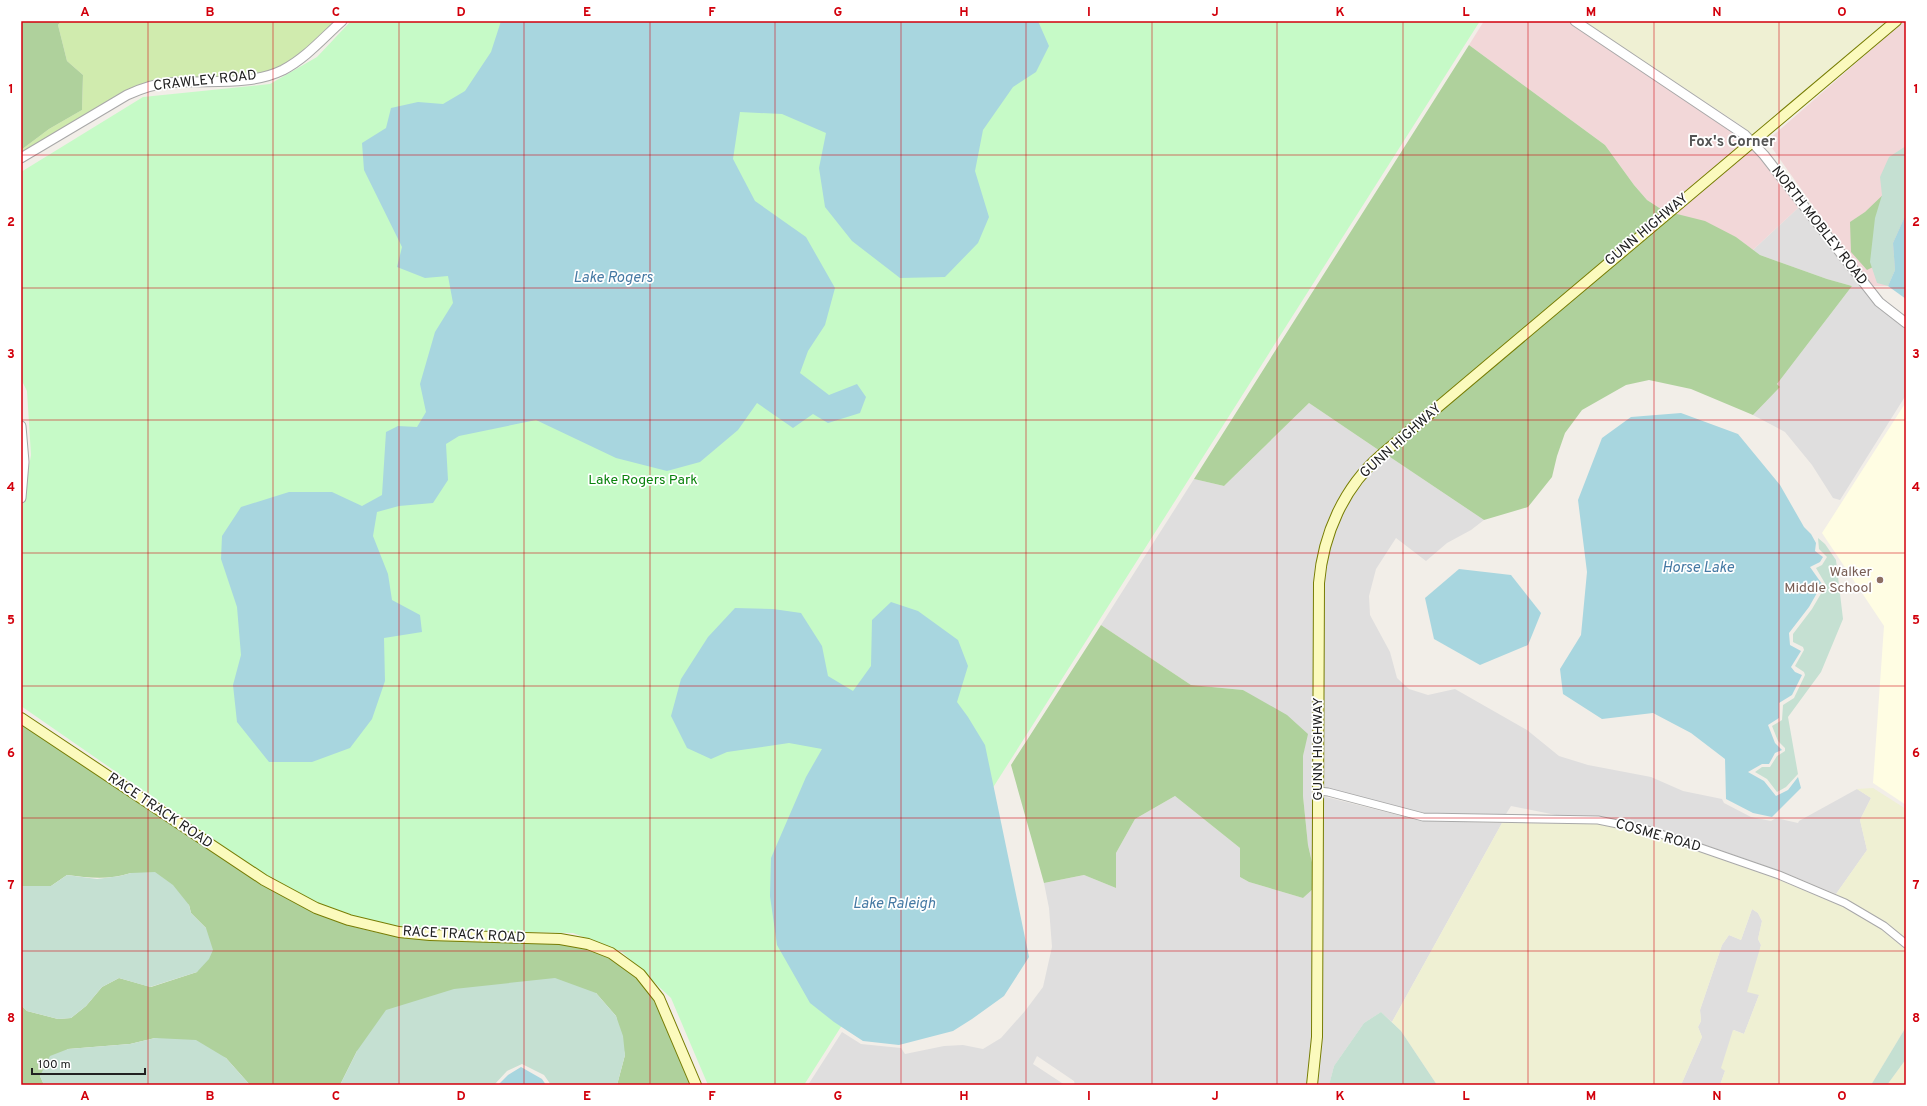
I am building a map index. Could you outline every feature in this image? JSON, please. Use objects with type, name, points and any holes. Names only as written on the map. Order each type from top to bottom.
[{"type":"main road","name":"GUNN HIGHWAY","points":[[1312,1085],[1317,1037],[1320,574],[1330,531],[1338,511],[1350,491],[1366,470],[1382,455],[1896,21]]},
{"type":"main road","name":"RACE TRACK ROAD","points":[[21,718],[264,880],[316,908],[349,920],[399,932],[430,936],[560,939],[588,944],[611,953],[640,974],[659,998],[696,1085]]},
{"type":"street","name":"CRAWLEY ROAD","points":[[21,158],[127,95],[143,88],[168,83],[250,80],[282,70],[308,53],[342,21]]},
{"type":"street","name":"NORTH MOBLEY ROAD","points":[[1575,21],[1737,129],[1752,142],[1879,302],[1906,323]]},
{"type":"street","points":[[21,426],[24,462],[21,498]]},
{"type":"street","name":"COSME ROAD","points":[[1318,791],[1328,792],[1423,817],[1598,820],[1652,831],[1779,875],[1845,903],[1884,926],[1906,944]]},
{"type":"shaded area","points":[[1484,21],[1567,21],[1735,132],[1746,142],[1664,211],[1647,200],[1634,185],[1605,145],[1469,45]]},
{"type":"shaded area","points":[[1904,21],[1906,21],[1906,214],[1895,270],[1888,286],[1870,286],[1767,141]]},
{"type":"shaded area","points":[[1752,148],[1799,207],[1753,250],[1736,237],[1674,213]]},
{"type":"shaded area","points":[[1799,207],[1876,306],[1906,328],[1906,395],[1840,500],[1833,498],[1812,465],[1785,432],[1753,415],[1780,387],[1777,384],[1852,286],[1827,279],[1760,255],[1753,250]]},
{"type":"shaded area","name":"Walker Middle School","points":[[1906,402],[1906,805],[1873,783],[1884,626],[1822,533]]},
{"type":"shaded area","points":[[1309,403],[1380,451],[1368,462],[1319,552],[1314,871],[1308,845],[1303,796],[1303,756],[1307,734],[1243,690],[1191,685],[1101,625],[1194,479],[1224,486]]},
{"type":"shaded area","points":[[1387,455],[1484,520],[1471,530],[1447,543],[1426,561],[1396,538],[1376,569],[1369,596],[1370,615],[1390,652],[1397,678],[1409,689],[1428,695],[1455,689],[1527,730],[1559,756],[1588,765],[1651,777],[1683,791],[1722,799],[1724,803],[1751,817],[1771,821],[1776,818],[1798,823],[1799,821],[1857,789],[1871,798],[1860,820],[1867,850],[1836,894],[1781,871],[1653,827],[1618,819],[1599,816],[1556,815],[1511,806],[1506,814],[1424,813],[1322,787],[1324,574],[1333,532],[1345,506],[1364,479]]},
{"type":"shaded area","points":[[1175,796],[1240,848],[1240,877],[1249,882],[1303,898],[1314,888],[1313,1037],[1308,1085],[1075,1085],[1074,1081],[1037,1056],[1033,1064],[1065,1085],[808,1085],[842,1032],[861,1044],[901,1048],[905,1054],[944,1046],[963,1045],[983,1049],[1001,1038],[1025,1011],[1043,987],[1052,947],[1049,908],[1044,883],[1084,875],[1116,888],[1116,853],[1135,819]]},
{"type":"shaded area","points":[[1322,796],[1422,821],[1502,823],[1392,1022],[1381,1012],[1364,1023],[1334,1066],[1329,1085],[1316,1085]]},
{"type":"shaded area","points":[[1752,909],[1758,913],[1762,921],[1758,939],[1761,945],[1758,958],[1759,995],[1744,1034],[1734,1030],[1725,1071],[1720,1085],[1681,1085],[1702,1037],[1698,1027],[1701,1021],[1700,1010],[1722,945],[1729,935],[1741,940]]},
{"type":"green space","points":[[21,21],[61,21],[58,25],[67,61],[83,75],[82,110],[49,129],[21,150]]},
{"type":"green space","points":[[61,21],[336,21],[304,51],[290,62],[282,66],[269,71],[241,76],[169,78],[147,83],[126,91],[21,154],[21,150],[49,129],[82,110],[83,75],[67,61],[58,25]]},
{"type":"green space","name":"Lake Rogers Park","points":[[351,21],[1480,21],[804,1085],[708,1085],[671,998],[622,952],[573,933],[427,931],[355,918],[288,891],[21,706],[21,512],[31,455],[27,391],[21,379],[21,172],[143,97],[270,84],[317,57]]},
{"type":"green space","points":[[1583,21],[1889,21],[1753,136],[1742,126]]},
{"type":"green space","points":[[1469,45],[1605,145],[1634,185],[1647,200],[1664,211],[1380,451],[1309,403],[1224,486],[1194,479]]},
{"type":"green space","points":[[1906,146],[1906,214],[1893,243],[1895,270],[1888,286],[1877,283],[1870,262],[1875,218],[1882,195],[1880,177],[1889,157]]},
{"type":"green space","points":[[1888,190],[1883,262],[1867,270],[1851,252],[1850,222],[1865,212]]},
{"type":"green space","points":[[1673,213],[1705,221],[1736,237],[1760,255],[1827,279],[1852,286],[1777,384],[1780,387],[1753,415],[1691,389],[1649,380],[1626,385],[1582,410],[1565,433],[1552,477],[1528,507],[1484,520],[1387,455]]},
{"type":"green space","points":[[1818,538],[1825,544],[1836,560],[1843,619],[1821,672],[1788,717],[1798,774],[1786,787],[1777,792],[1767,779],[1755,772],[1762,767],[1770,767],[1777,756],[1785,751],[1785,748],[1778,741],[1772,726],[1782,720],[1783,705],[1794,698],[1805,675],[1804,672],[1795,666],[1804,650],[1803,647],[1793,642],[1793,634],[1812,609],[1826,585],[1816,568],[1822,565],[1827,557],[1819,549]]},
{"type":"green space","points":[[1101,625],[1191,685],[1243,690],[1287,715],[1308,734],[1303,756],[1303,796],[1308,845],[1314,871],[1314,888],[1303,898],[1249,882],[1240,877],[1240,848],[1175,796],[1135,819],[1116,853],[1116,888],[1084,875],[1044,883],[1011,765]]},
{"type":"green space","points":[[21,724],[268,887],[327,917],[348,925],[368,930],[410,937],[452,940],[553,943],[589,948],[600,952],[629,971],[643,985],[662,1015],[691,1085],[617,1085],[625,1055],[616,1016],[596,993],[357,1051],[340,1085],[250,1085],[226,1058],[155,1038],[130,1044],[68,1049],[40,1076],[44,1085],[21,1085],[21,1005],[27,1011],[58,1019],[71,1018],[86,1006],[102,987],[119,978],[151,987],[197,972],[206,928],[191,913],[189,905],[131,873],[115,877],[99,878],[67,875],[51,886],[21,886]]},
{"type":"green space","points":[[1873,788],[1906,809],[1906,939],[1886,922],[1836,894],[1867,850],[1860,820],[1871,798],[1857,789]]},
{"type":"green space","points":[[1502,823],[1597,824],[1651,835],[1777,879],[1843,907],[1881,929],[1906,950],[1906,1027],[1871,1085],[1720,1085],[1725,1071],[1721,1068],[1733,1030],[1744,1034],[1759,995],[1747,992],[1761,945],[1758,939],[1762,921],[1758,913],[1752,909],[1741,940],[1729,935],[1722,945],[1700,1010],[1701,1021],[1698,1027],[1702,1037],[1681,1085],[1437,1085],[1401,1031],[1392,1022]]},
{"type":"green space","points":[[155,872],[173,885],[189,905],[191,913],[206,928],[213,950],[209,959],[197,972],[150,987],[119,978],[102,987],[86,1006],[71,1018],[58,1019],[27,1011],[21,1005],[21,886],[51,886],[67,875],[97,879],[131,873]]},
{"type":"green space","points":[[555,978],[596,993],[616,1016],[623,1036],[625,1055],[617,1085],[551,1085],[544,1075],[522,1064],[507,1071],[494,1085],[340,1085],[357,1051],[386,1010],[454,989]]},
{"type":"green space","points":[[1381,1012],[1401,1031],[1437,1085],[1329,1085],[1334,1066],[1364,1023]]},
{"type":"green space","points":[[1906,1027],[1906,1059],[1887,1085],[1871,1085]]},
{"type":"green space","points":[[155,1038],[196,1040],[226,1058],[250,1085],[44,1085],[40,1076],[50,1056],[68,1049],[130,1044]]},
{"type":"green space","points":[[1906,1059],[1906,1085],[1887,1085]]},
{"type":"water","name":"Lake Rogers","points":[[501,21],[1038,21],[1049,46],[1036,72],[1013,87],[983,130],[975,171],[989,217],[978,243],[945,277],[900,278],[852,241],[825,207],[819,168],[826,133],[782,114],[740,112],[733,159],[755,201],[806,237],[835,288],[825,325],[808,351],[800,373],[829,395],[857,384],[866,397],[860,413],[828,423],[813,414],[793,428],[757,403],[738,430],[700,462],[667,471],[616,458],[536,420],[459,436],[446,444],[448,480],[433,503],[399,506],[377,512],[373,536],[388,574],[392,600],[420,615],[422,632],[384,638],[385,681],[372,719],[350,748],[312,762],[269,762],[237,722],[233,685],[241,655],[237,607],[221,559],[222,536],[241,507],[289,492],[332,492],[362,506],[382,495],[386,432],[398,426],[417,427],[426,412],[420,384],[435,332],[453,303],[448,276],[425,278],[397,267],[402,247],[364,170],[362,143],[386,128],[391,108],[418,102],[443,104],[465,91],[491,52]]},
{"type":"water","points":[[1906,214],[1906,299],[1888,286],[1895,270],[1893,243]]},
{"type":"water","name":"Horse Lake","points":[[1681,413],[1738,434],[1780,485],[1804,527],[1811,534],[1816,543],[1815,551],[1823,557],[1820,562],[1810,567],[1822,584],[1809,607],[1789,633],[1790,645],[1801,651],[1791,667],[1795,672],[1802,675],[1792,695],[1779,703],[1779,718],[1768,725],[1775,743],[1782,750],[1775,753],[1769,764],[1762,764],[1748,772],[1764,781],[1776,796],[1788,790],[1798,777],[1801,788],[1772,817],[1753,813],[1726,799],[1725,759],[1691,733],[1653,713],[1602,719],[1563,694],[1560,669],[1581,635],[1587,572],[1578,500],[1602,438],[1631,417]]},
{"type":"water","points":[[1459,569],[1511,575],[1541,613],[1528,645],[1480,665],[1434,639],[1425,598]]},
{"type":"water","name":"Lake Raleigh","points":[[891,602],[918,611],[958,640],[968,666],[957,702],[985,745],[1029,957],[1004,996],[972,1019],[953,1031],[899,1045],[863,1041],[834,1022],[810,1003],[777,945],[770,896],[771,858],[806,777],[822,749],[789,743],[727,752],[711,759],[687,748],[671,716],[681,679],[708,637],[735,608],[773,609],[801,613],[822,646],[828,676],[853,691],[871,666],[872,620]]},
{"type":"water","points":[[521,1067],[542,1079],[546,1085],[498,1085],[508,1075]]},
{"type":"place","name":"Walker Middle School","points":[[1880,580]]},
{"type":"district","name":"Fox's Corner","points":[[1732,142]]}]
